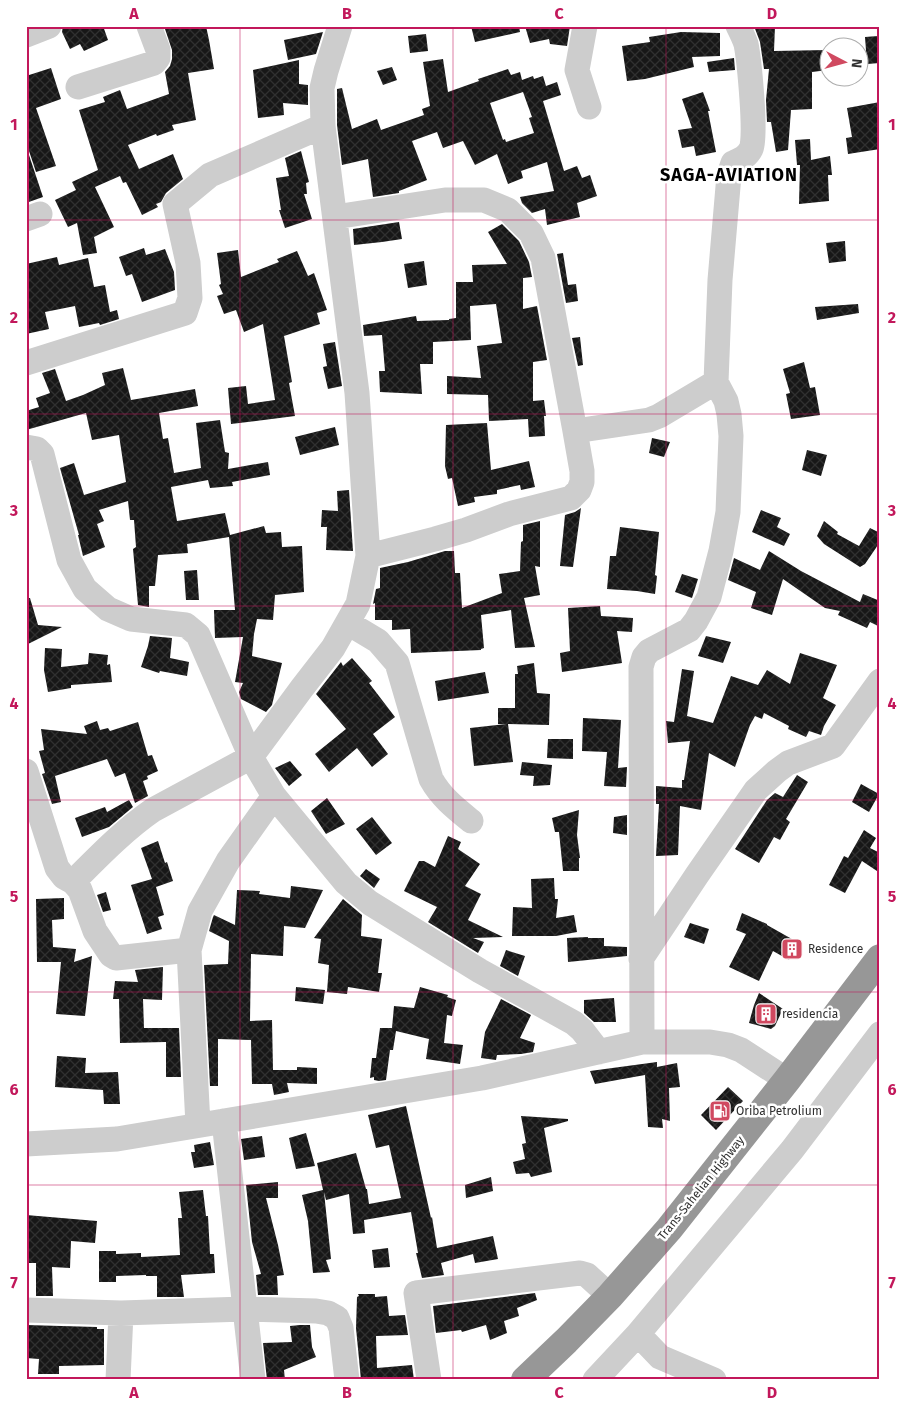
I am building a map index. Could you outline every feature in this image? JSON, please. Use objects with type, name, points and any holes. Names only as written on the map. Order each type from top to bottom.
[{"type":"highway","name":"Trans-Sahelian Highway","points":[[525,1380],[610,1296],[670,1229],[880,958]]},
{"type":"street","points":[[26,36],[49,26]]},
{"type":"street","points":[[78,87],[154,63],[158,58],[158,50],[148,26]]},
{"type":"street","points":[[74,882],[129,828],[153,810],[251,757],[333,648],[358,604],[368,556],[357,394],[323,126],[322,88],[340,26]]},
{"type":"street","points":[[585,26],[577,70],[589,107]]},
{"type":"street","points":[[642,1042],[641,667],[644,657],[649,651],[689,630],[696,621],[711,588],[721,551],[728,512],[731,436],[729,414],[726,401],[716,382],[720,280],[729,175],[733,163],[746,157],[752,147],[753,130],[750,77],[745,43],[738,26]]},
{"type":"street","points":[[26,363],[185,313],[190,298],[188,263],[175,204],[210,175],[323,126]]},
{"type":"street","points":[[335,217],[446,200],[484,200],[508,210],[531,233],[544,258],[582,471],[582,482],[579,490],[571,498],[509,514],[435,539],[368,556]]},
{"type":"street","points":[[575,431],[649,420],[716,382]]},
{"type":"street","points":[[26,447],[37,449],[42,454],[69,560],[85,590],[108,610],[131,619],[186,626],[198,635],[251,757],[274,796],[346,883],[370,903],[480,971],[574,1023],[599,1052]]},
{"type":"street","points":[[348,623],[378,641],[397,664],[431,779],[438,791],[471,821]]},
{"type":"street","points":[[642,959],[697,874],[756,790],[788,763],[833,746],[880,681]]},
{"type":"street","points":[[26,771],[57,868],[64,877],[74,882],[80,890],[95,931],[112,955],[116,958],[189,950]]},
{"type":"street","points":[[198,1125],[189,950],[200,911],[228,861],[274,796]]},
{"type":"street","points":[[595,1380],[638,1334],[792,1150],[880,1034]]},
{"type":"street","points":[[26,1144],[117,1139],[482,1078],[642,1042],[710,1042],[728,1045],[741,1050],[787,1080]]},
{"type":"street","points":[[224,1121],[253,1380]]},
{"type":"street","points":[[429,1380],[416,1293],[580,1273],[588,1275],[610,1296]]},
{"type":"street","points":[[26,1310],[121,1313],[245,1309],[328,1313],[337,1318],[341,1328],[348,1380]]},
{"type":"street","points":[[118,1380],[121,1313]]},
{"type":"street","points":[[638,1334],[660,1358],[714,1380]]},
{"type":"building","points":[[63,26],[103,26],[108,40],[84,51],[80,44],[70,49],[62,32]]},
{"type":"building","points":[[177,26],[206,26],[209,40],[214,69],[188,73],[196,120],[172,125],[174,130],[157,136],[156,134],[128,145],[139,169],[173,154],[183,179],[166,193],[161,202],[156,204],[158,207],[142,215],[126,182],[123,183],[120,176],[95,187],[114,227],[94,237],[97,253],[83,255],[77,223],[68,227],[55,200],[76,190],[72,182],[98,170],[79,110],[105,102],[103,97],[120,90],[127,109],[169,94],[165,72],[170,66],[172,50],[165,29]]},
{"type":"building","points":[[471,26],[519,26],[520,32],[475,42]]},
{"type":"building","points":[[525,26],[570,26],[567,46],[550,44],[549,39],[530,43]]},
{"type":"building","points":[[754,26],[775,26],[774,51],[818,50],[818,71],[812,72],[812,109],[791,110],[788,150],[776,152],[771,122],[767,122],[766,100],[769,69],[764,69],[760,42]]},
{"type":"building","points":[[323,32],[316,54],[288,60],[284,40]]},
{"type":"building","points":[[681,32],[720,33],[720,56],[692,57],[694,67],[645,79],[627,81],[622,46],[650,42],[649,37]]},
{"type":"building","points":[[426,34],[428,51],[410,53],[408,36]]},
{"type":"building","points":[[878,36],[880,63],[868,64],[868,38],[865,37]]},
{"type":"building","points":[[734,58],[735,70],[709,72],[707,62]]},
{"type":"building","points":[[443,59],[448,92],[508,69],[511,75],[520,72],[522,80],[533,76],[534,79],[543,76],[546,86],[557,82],[561,95],[543,101],[564,171],[577,166],[582,178],[590,175],[597,196],[577,203],[580,217],[547,225],[545,209],[532,213],[522,203],[520,197],[554,191],[547,162],[521,171],[523,178],[508,184],[497,154],[475,165],[463,141],[443,148],[437,132],[412,141],[427,180],[399,191],[399,193],[373,197],[368,159],[342,165],[337,125],[337,89],[342,88],[352,129],[377,119],[381,130],[424,115],[422,109],[430,106],[423,62]],"holes":[[[523,92],[532,117],[529,118],[534,133],[506,142],[505,139],[503,140],[490,103]]]},
{"type":"building","points":[[299,60],[299,84],[308,85],[308,105],[283,103],[284,115],[258,118],[253,70]]},
{"type":"building","points":[[392,67],[397,80],[383,85],[377,71]]},
{"type":"building","points":[[51,68],[61,99],[36,108],[56,166],[36,172],[26,142],[26,76]]},
{"type":"building","points":[[703,92],[710,111],[708,111],[716,152],[696,156],[694,146],[682,148],[678,130],[692,128],[682,99]]},
{"type":"building","points":[[880,102],[880,149],[848,154],[846,138],[852,137],[847,108]]},
{"type":"building","points":[[810,139],[811,160],[830,156],[832,175],[828,175],[829,201],[799,204],[800,165],[797,165],[795,140]]},
{"type":"building","points":[[301,151],[309,182],[306,183],[307,194],[304,194],[312,219],[285,228],[279,210],[281,210],[276,178],[289,176],[285,158]]},
{"type":"building","points":[[26,155],[29,155],[43,197],[26,203]]},
{"type":"building","points":[[399,222],[402,239],[354,245],[353,229]]},
{"type":"building","points":[[502,224],[519,241],[529,262],[532,277],[523,278],[523,309],[537,306],[547,360],[533,362],[533,401],[544,400],[546,416],[544,416],[545,436],[529,437],[528,419],[489,421],[488,395],[447,394],[447,376],[481,378],[477,346],[502,343],[496,304],[470,306],[471,340],[433,342],[433,364],[420,364],[422,394],[380,392],[379,371],[385,371],[382,335],[364,336],[363,325],[416,316],[417,321],[456,318],[456,282],[473,282],[472,265],[507,264],[488,232]]},
{"type":"building","points":[[845,241],[846,261],[829,263],[826,243]]},
{"type":"building","points":[[144,248],[146,255],[165,249],[174,272],[175,290],[142,302],[132,274],[126,276],[119,257]]},
{"type":"building","points":[[238,250],[241,277],[279,262],[277,259],[297,251],[308,276],[314,273],[327,310],[317,313],[320,324],[284,336],[292,382],[289,383],[295,416],[231,424],[228,388],[246,386],[248,404],[275,400],[263,324],[244,332],[236,310],[224,314],[217,296],[223,294],[219,285],[221,284],[217,253]]},
{"type":"building","points":[[563,253],[568,285],[576,284],[578,301],[566,303],[557,254]]},
{"type":"building","points":[[57,257],[59,265],[88,258],[94,287],[105,285],[110,312],[117,310],[119,319],[100,325],[99,323],[79,327],[75,306],[45,312],[49,329],[26,334],[26,264]]},
{"type":"building","points":[[424,261],[427,285],[408,288],[404,264]]},
{"type":"building","points":[[858,304],[859,313],[817,320],[815,307]]},
{"type":"building","points":[[580,337],[583,365],[578,366],[572,338]]},
{"type":"building","points":[[335,342],[342,386],[328,389],[323,367],[327,366],[323,344]]},
{"type":"building","points":[[804,362],[810,388],[815,387],[820,415],[791,419],[786,394],[790,393],[783,369]]},
{"type":"building","points":[[123,368],[131,400],[195,389],[198,406],[159,413],[163,439],[168,438],[174,473],[201,468],[196,423],[220,420],[225,452],[229,453],[228,469],[268,462],[270,475],[232,482],[233,486],[210,488],[208,480],[171,487],[177,521],[225,513],[230,535],[264,526],[266,533],[281,532],[282,547],[302,546],[304,592],[275,595],[273,620],[257,619],[252,656],[282,663],[272,705],[266,712],[241,699],[239,692],[243,683],[235,682],[243,637],[215,638],[214,610],[235,610],[229,537],[187,544],[188,553],[158,555],[155,586],[149,586],[149,607],[138,605],[133,549],[136,547],[134,520],[130,520],[128,501],[99,510],[104,521],[97,524],[105,547],[83,556],[60,468],[74,463],[84,495],[126,482],[119,435],[92,440],[86,413],[26,430],[26,411],[39,407],[36,398],[50,393],[42,373],[55,369],[66,401],[105,385],[102,373]]},
{"type":"building","points":[[487,423],[491,470],[529,461],[535,487],[521,490],[520,485],[497,490],[497,494],[474,497],[475,502],[458,506],[452,478],[448,479],[445,466],[446,425]]},
{"type":"building","points":[[335,427],[339,445],[300,455],[295,437]]},
{"type":"building","points":[[652,438],[670,442],[664,457],[649,453]]},
{"type":"building","points":[[807,450],[827,455],[821,476],[802,470]]},
{"type":"building","points":[[349,490],[353,551],[326,550],[327,527],[321,527],[322,510],[338,511],[337,491]]},
{"type":"building","points":[[581,508],[573,567],[560,566],[565,515]]},
{"type":"building","points":[[761,510],[781,518],[777,527],[790,534],[784,546],[752,532]]},
{"type":"building","points":[[540,521],[540,567],[535,566],[540,595],[524,598],[535,647],[515,648],[511,610],[481,615],[484,648],[481,650],[411,653],[410,629],[392,630],[392,620],[375,620],[375,603],[373,604],[376,589],[380,588],[380,568],[445,551],[454,551],[455,573],[460,573],[462,608],[502,593],[499,574],[520,571],[523,525]]},
{"type":"building","points":[[824,521],[838,532],[837,534],[859,546],[870,528],[880,533],[880,542],[865,564],[860,567],[824,544],[817,536]]},
{"type":"building","points":[[620,527],[659,532],[655,594],[607,589],[610,556],[616,556]]},
{"type":"building","points":[[769,551],[801,571],[860,602],[863,594],[880,601],[880,627],[870,622],[867,628],[838,615],[840,611],[825,608],[783,579],[772,615],[751,608],[756,592],[728,580],[734,558],[760,570]]},
{"type":"building","points":[[197,570],[199,600],[186,600],[184,571]]},
{"type":"building","points":[[682,574],[698,579],[692,598],[675,592]]},
{"type":"building","points":[[26,598],[30,598],[38,625],[62,627],[26,645]]},
{"type":"building","points":[[600,606],[601,616],[633,618],[632,632],[617,631],[622,663],[562,672],[560,653],[570,651],[568,608]]},
{"type":"building","points":[[150,636],[172,638],[170,658],[189,662],[187,676],[160,671],[159,673],[141,667]]},
{"type":"building","points":[[706,636],[731,642],[723,663],[698,656]]},
{"type":"building","points":[[45,648],[62,649],[61,667],[88,664],[89,653],[108,655],[107,665],[110,664],[112,682],[71,685],[71,688],[48,692],[44,670]]},
{"type":"building","points":[[800,653],[837,665],[823,698],[836,705],[821,735],[809,731],[806,737],[788,729],[789,726],[764,713],[762,719],[755,716],[735,767],[709,753],[701,810],[680,806],[678,855],[656,856],[659,804],[656,804],[656,786],[682,788],[690,741],[668,743],[666,721],[674,722],[682,669],[694,671],[687,716],[713,723],[731,676],[758,685],[767,670],[790,684]]},
{"type":"building","points":[[352,658],[372,681],[369,683],[395,717],[373,734],[388,754],[372,767],[357,748],[329,772],[315,754],[346,729],[316,694],[341,662],[343,666]]},
{"type":"building","points":[[534,663],[537,693],[550,694],[549,725],[508,724],[513,762],[474,766],[470,728],[506,724],[498,724],[498,708],[515,708],[515,674],[518,674],[517,666]]},
{"type":"building","points":[[485,672],[489,693],[438,701],[435,681]]},
{"type":"building","points":[[583,718],[621,720],[618,768],[627,767],[626,787],[604,786],[607,752],[582,751]]},
{"type":"building","points":[[97,721],[100,730],[108,728],[110,731],[138,722],[148,756],[152,755],[158,771],[147,776],[148,779],[143,781],[148,796],[135,803],[125,773],[115,777],[107,759],[55,776],[61,802],[52,804],[42,774],[45,773],[39,751],[44,750],[41,729],[87,734],[84,726]]},
{"type":"building","points":[[548,739],[573,739],[573,759],[547,758]]},
{"type":"building","points":[[290,761],[302,775],[289,786],[275,768]]},
{"type":"building","points":[[522,762],[552,765],[550,785],[533,786],[534,776],[520,775]]},
{"type":"building","points":[[797,775],[808,782],[786,819],[790,822],[780,840],[774,837],[759,863],[735,849],[767,800],[775,793],[783,797]]},
{"type":"building","points":[[861,784],[879,794],[869,812],[852,802]]},
{"type":"building","points":[[327,798],[345,824],[326,834],[311,811]]},
{"type":"building","points":[[129,800],[133,807],[109,827],[82,837],[75,818],[105,807],[107,812]]},
{"type":"building","points":[[579,810],[577,835],[580,858],[579,871],[563,871],[559,832],[555,832],[552,818]]},
{"type":"building","points":[[627,815],[627,835],[613,833],[614,817]]},
{"type":"building","points":[[372,817],[392,843],[376,855],[356,829]]},
{"type":"building","points":[[864,830],[876,838],[870,848],[880,853],[880,873],[862,861],[845,893],[829,885],[844,856],[848,858]]},
{"type":"building","points":[[448,836],[461,842],[458,849],[480,864],[465,886],[481,894],[468,920],[503,937],[473,938],[484,942],[478,953],[428,922],[437,907],[404,891],[419,861],[424,861],[435,867]]},
{"type":"building","points":[[158,841],[173,881],[156,887],[164,915],[158,917],[162,929],[147,934],[131,885],[152,879],[141,848]]},
{"type":"building","points":[[366,869],[380,879],[374,888],[360,876]]},
{"type":"building","points":[[554,878],[555,899],[558,899],[556,918],[574,915],[577,932],[556,936],[512,936],[513,907],[532,908],[531,879]]},
{"type":"building","points":[[291,886],[323,890],[305,928],[284,926],[283,956],[251,954],[250,1021],[272,1020],[273,1070],[297,1070],[297,1067],[317,1068],[317,1084],[287,1083],[289,1092],[274,1095],[272,1084],[252,1084],[251,1040],[218,1039],[218,1086],[210,1086],[204,965],[228,964],[229,941],[209,931],[213,917],[214,915],[235,925],[237,890],[260,891],[259,894],[290,898]]},
{"type":"building","points":[[106,892],[111,910],[103,912],[97,895]]},
{"type":"building","points":[[64,898],[64,919],[52,920],[53,947],[76,949],[74,962],[92,956],[85,1016],[56,1014],[61,962],[37,962],[36,899]]},
{"type":"building","points":[[343,899],[362,915],[361,936],[382,939],[378,973],[382,973],[379,992],[348,987],[347,994],[327,992],[329,965],[318,963],[321,939],[314,938]]},
{"type":"building","points":[[742,913],[767,924],[799,943],[789,960],[773,951],[759,981],[729,967],[746,934],[736,930]]},
{"type":"building","points":[[690,923],[709,929],[704,944],[684,937]]},
{"type":"building","points":[[567,938],[604,938],[604,946],[627,947],[627,956],[568,962]]},
{"type":"building","points":[[506,950],[525,956],[518,976],[500,966]]},
{"type":"building","points":[[163,967],[162,1000],[143,999],[144,1028],[179,1028],[181,1077],[166,1077],[166,1042],[120,1043],[119,999],[113,999],[115,981],[138,982],[135,970]]},
{"type":"building","points":[[296,987],[325,990],[323,1004],[295,1001]]},
{"type":"building","points":[[420,987],[448,995],[447,997],[456,1000],[452,1016],[447,1015],[444,1043],[463,1045],[460,1064],[426,1059],[429,1039],[396,1031],[393,1050],[390,1050],[386,1080],[379,1081],[374,1080],[374,1077],[370,1078],[372,1058],[376,1058],[380,1028],[392,1028],[394,1006],[414,1008]]},
{"type":"building","name":"residencia","points":[[759,993],[783,1009],[775,1026],[771,1029],[749,1023]]},
{"type":"building","points":[[614,998],[616,1022],[594,1022],[584,1013],[584,1000]]},
{"type":"building","points":[[501,999],[531,1015],[520,1038],[535,1043],[533,1052],[497,1055],[496,1060],[481,1058],[485,1032]]},
{"type":"building","points":[[57,1056],[86,1058],[85,1073],[118,1072],[120,1104],[104,1104],[103,1090],[55,1087]]},
{"type":"building","points":[[657,1062],[657,1067],[677,1063],[680,1087],[669,1088],[670,1121],[662,1119],[663,1128],[648,1127],[645,1075],[595,1084],[590,1071]]},
{"type":"building","points":[[728,1087],[743,1101],[716,1130],[701,1115]]},
{"type":"building","points":[[406,1106],[432,1217],[437,1248],[493,1236],[498,1259],[475,1263],[473,1254],[441,1263],[444,1275],[422,1278],[416,1253],[418,1253],[411,1212],[364,1220],[365,1233],[353,1234],[349,1194],[326,1200],[324,1192],[331,1259],[326,1260],[330,1272],[313,1273],[308,1221],[302,1195],[323,1190],[317,1163],[356,1153],[367,1189],[369,1204],[401,1198],[389,1145],[376,1148],[368,1115]]},
{"type":"building","points":[[521,1116],[568,1119],[568,1121],[544,1128],[552,1172],[531,1177],[529,1173],[516,1174],[513,1162],[525,1159],[522,1144],[526,1143]]},
{"type":"building","points":[[306,1133],[315,1166],[296,1169],[289,1138]]},
{"type":"building","points":[[262,1136],[265,1157],[244,1160],[241,1139]]},
{"type":"building","points":[[210,1142],[214,1165],[194,1168],[191,1152],[195,1152],[194,1145]]},
{"type":"building","points":[[491,1177],[493,1191],[466,1198],[465,1185]]},
{"type":"building","points":[[278,1182],[278,1198],[266,1198],[284,1275],[277,1276],[278,1295],[258,1295],[256,1275],[261,1274],[252,1242],[246,1185]]},
{"type":"building","points":[[203,1190],[206,1216],[208,1216],[210,1254],[214,1254],[215,1273],[181,1275],[184,1297],[157,1297],[157,1276],[116,1276],[116,1282],[99,1282],[99,1251],[116,1251],[116,1254],[141,1253],[141,1257],[180,1255],[178,1218],[182,1218],[179,1192]]},
{"type":"building","points":[[26,1215],[97,1221],[95,1243],[71,1241],[70,1268],[52,1267],[53,1296],[36,1296],[36,1263],[26,1263]]},
{"type":"building","points":[[388,1248],[390,1267],[374,1268],[372,1250]]},
{"type":"building","points":[[535,1293],[537,1300],[517,1308],[519,1316],[504,1321],[507,1333],[490,1340],[486,1325],[462,1332],[461,1330],[436,1333],[433,1306]]},
{"type":"building","points":[[358,1294],[375,1294],[375,1297],[387,1296],[389,1316],[405,1315],[408,1335],[376,1336],[377,1368],[412,1365],[414,1380],[361,1380],[356,1328]]},
{"type":"building","points":[[26,1325],[97,1327],[97,1329],[104,1329],[104,1365],[59,1366],[59,1374],[38,1374],[39,1359],[26,1358]]},
{"type":"building","points":[[310,1325],[312,1347],[316,1357],[284,1370],[285,1380],[267,1380],[263,1343],[292,1342],[290,1326]]},
{"type":"place","name":"Residence","points":[[792,949]]},
{"type":"place","name":"residencia","points":[[766,1014]]},
{"type":"place","name":"Oriba Petrolium","points":[[720,1111]]},
{"type":"district","name":"SAGA-AVIATION","points":[[729,175]]}]
